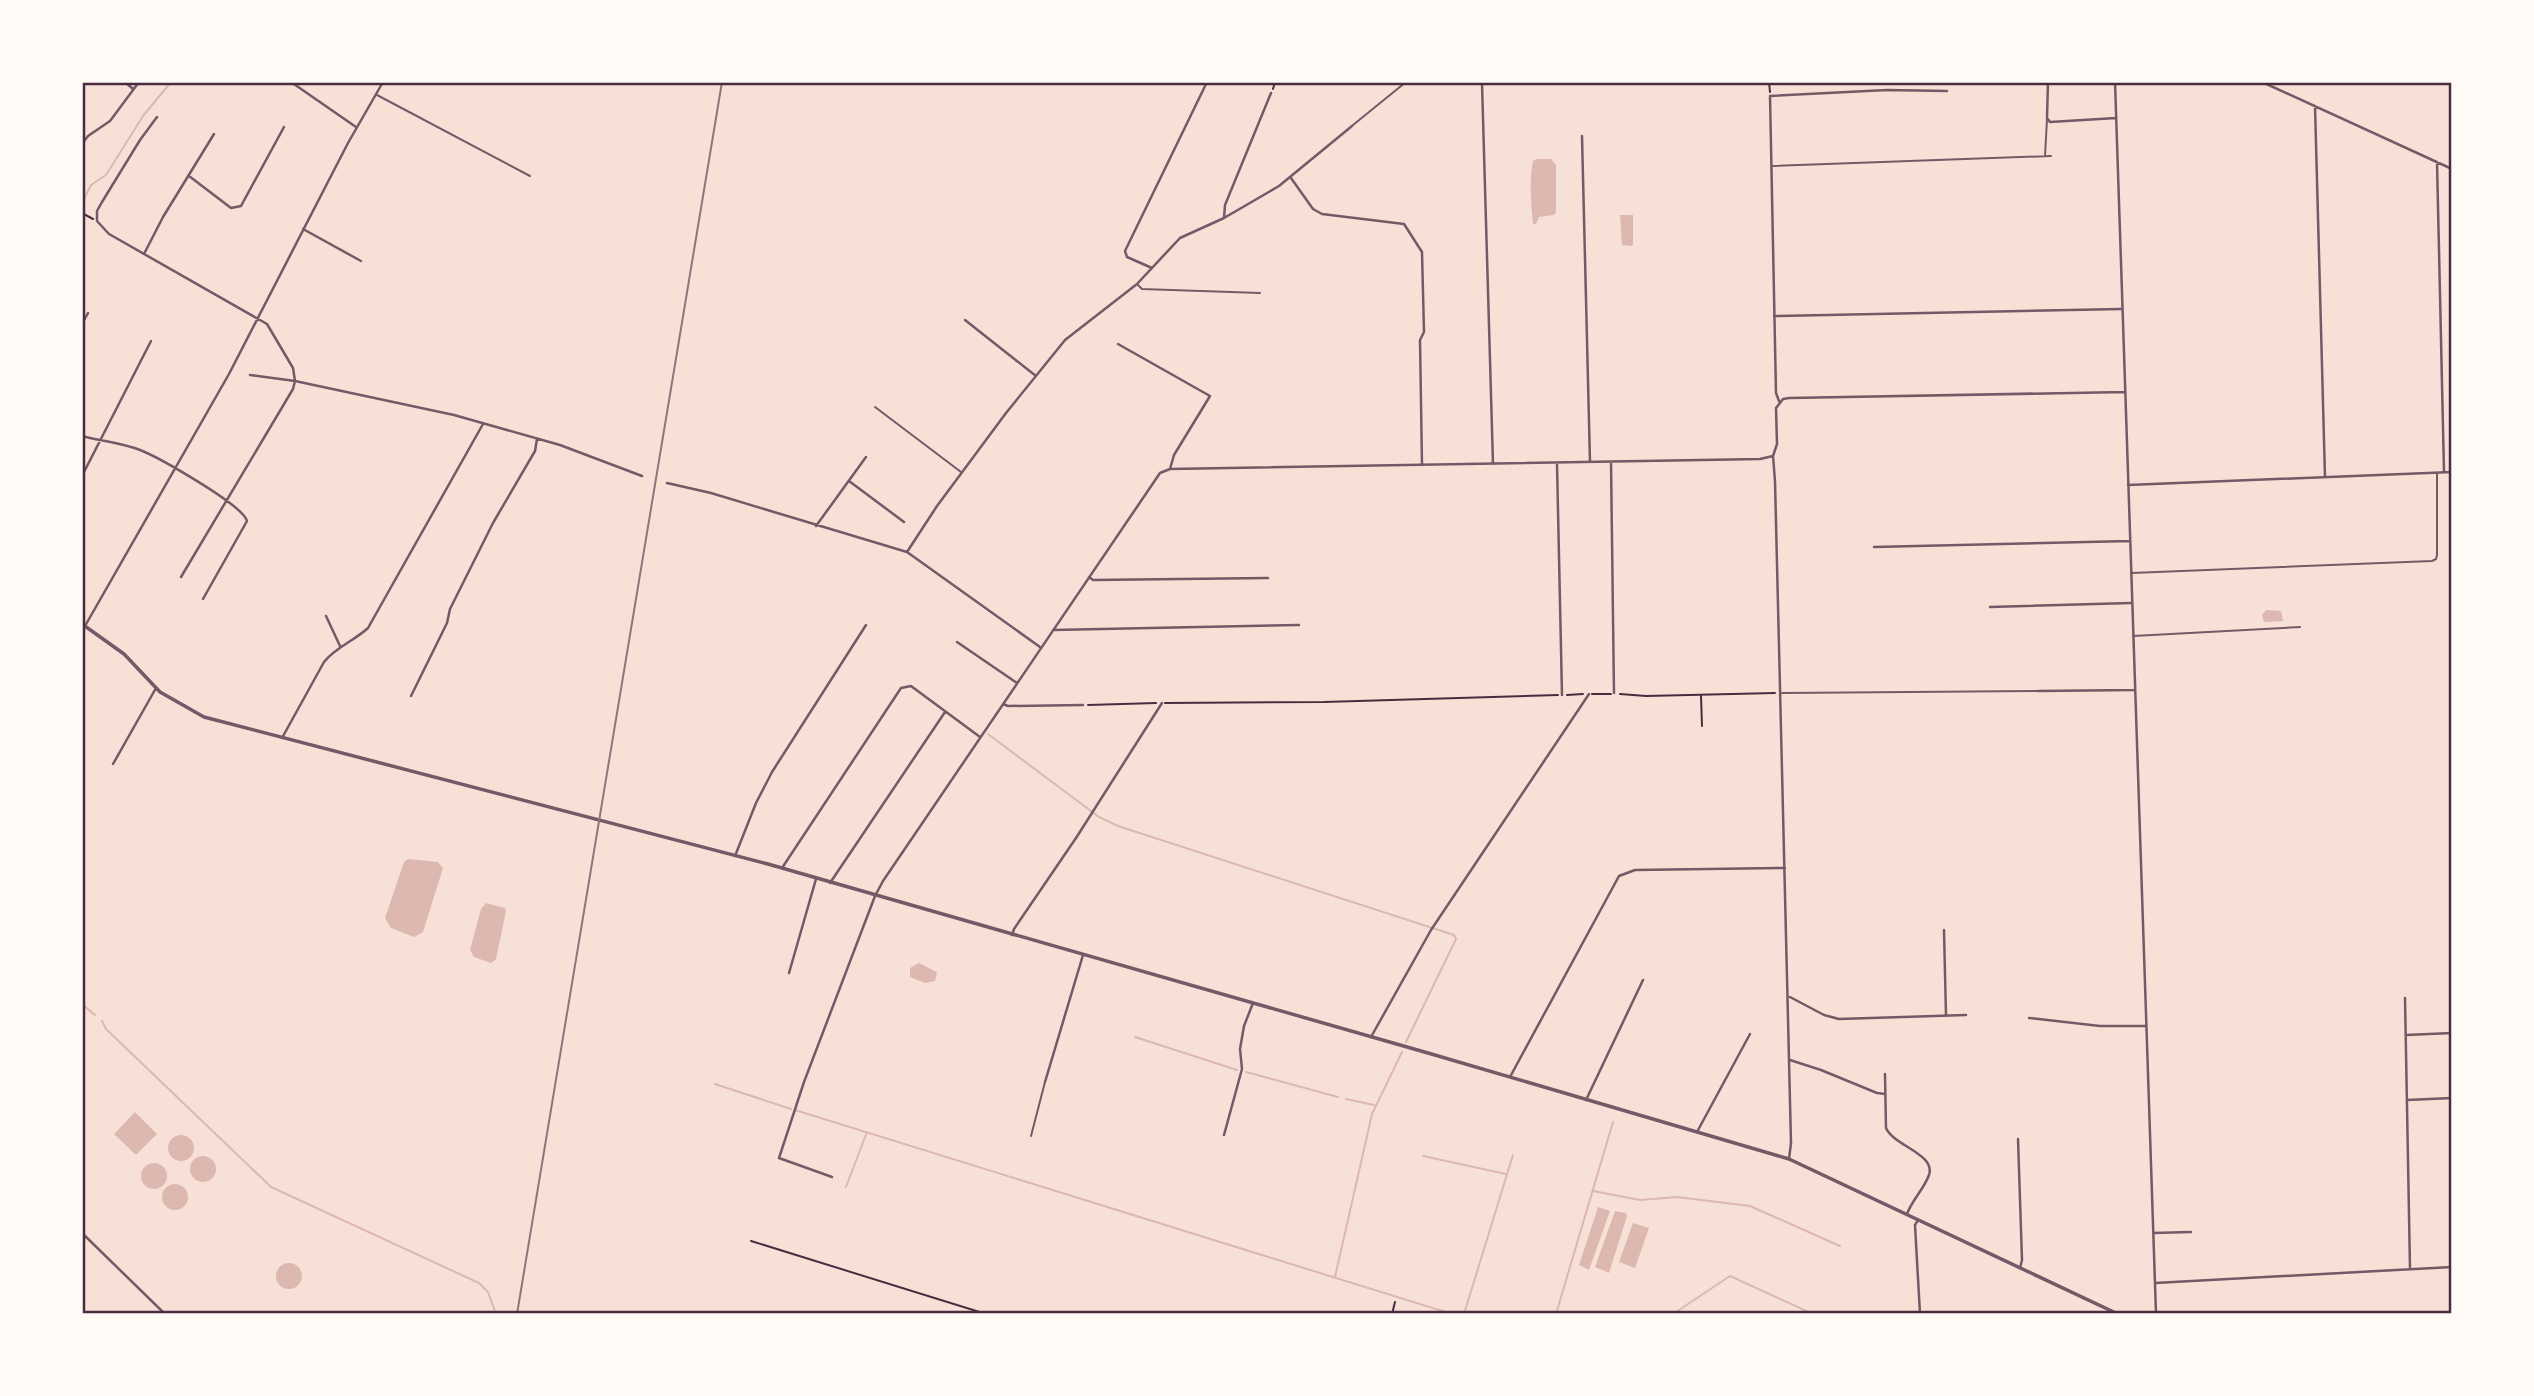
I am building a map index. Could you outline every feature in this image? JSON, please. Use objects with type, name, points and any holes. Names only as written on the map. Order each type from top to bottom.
[{"type":"street","points":[[125,82],[133,89]]},
{"type":"street","points":[[82,144],[88,136],[110,121],[139,82]]},
{"type":"street","points":[[290,82],[356,127]]},
{"type":"street","points":[[383,82],[356,127],[258,317],[174,470],[83,625],[124,654],[156,688],[196,714],[598,822],[729,854],[1254,1003],[1788,1159],[2118,1314]]},
{"type":"street","points":[[1152,268],[1127,257],[1125,251],[1207,82]]},
{"type":"street","points":[[2048,82],[2047,118],[2054,123],[2116,118]]},
{"type":"street","points":[[2115,82],[2156,1314]]},
{"type":"street","points":[[2262,82],[2452,169]]},
{"type":"street","points":[[1482,83],[1493,464]]},
{"type":"street","points":[[1788,1159],[1791,1143],[1790,1060],[1773,456],[1777,444],[1776,408],[1779,401],[1776,393],[1770,96],[1887,90],[1947,92]]},
{"type":"street","points":[[1224,218],[1225,205],[1271,93]]},
{"type":"street","points":[[2315,106],[2325,477]]},
{"type":"street","points":[[157,117],[97,211],[97,221],[109,234],[258,317],[269,326],[293,368],[295,381],[293,389],[181,577]]},
{"type":"street","points":[[907,552],[962,472],[1073,332],[1137,284],[1180,238],[1224,218],[1291,178],[1353,126]]},
{"type":"street","points":[[189,176],[231,208],[241,206],[284,127]]},
{"type":"street","points":[[144,254],[163,217],[214,134]]},
{"type":"street","points":[[1582,136],[1590,462]]},
{"type":"street","points":[[2437,162],[2444,472]]},
{"type":"street","points":[[1291,178],[1314,209],[1322,214],[1404,224],[1422,252],[1422,465]]},
{"type":"street","points":[[303,229],[361,261]]},
{"type":"street","points":[[1774,316],[2122,309]]},
{"type":"street","points":[[82,324],[88,313]]},
{"type":"street","points":[[965,320],[1036,376]]},
{"type":"street","points":[[82,476],[151,341]]},
{"type":"street","points":[[1118,344],[1210,396],[1174,455],[1170,469]]},
{"type":"street","points":[[250,375],[295,381],[483,424],[560,445],[642,476]]},
{"type":"street","points":[[1779,401],[1789,398],[2125,392]]},
{"type":"street","points":[[282,738],[315,676],[333,651],[368,628],[483,424]]},
{"type":"street","points":[[82,436],[143,451],[228,500],[246,515],[247,521],[202,599]]},
{"type":"street","points":[[411,696],[447,623],[450,608],[493,523],[535,451],[537,439]]},
{"type":"street","points":[[832,1177],[779,1158],[793,1112],[875,896],[1155,477],[1170,469],[1760,459],[1773,456]]},
{"type":"street","points":[[816,526],[866,457]]},
{"type":"street","points":[[1611,461],[1614,694]]},
{"type":"street","points":[[1558,462],[1562,695]]},
{"type":"street","points":[[2128,485],[2452,472]]},
{"type":"street","points":[[849,481],[904,522]]},
{"type":"street","points":[[667,483],[711,493],[907,552],[1041,647]]},
{"type":"street","points":[[1874,547],[2130,541]]},
{"type":"street","points":[[1089,578],[1268,579]]},
{"type":"street","points":[[1990,607],[2131,603]]},
{"type":"street","points":[[326,616],[340,646]]},
{"type":"street","points":[[735,856],[756,803],[772,772],[866,625]]},
{"type":"street","points":[[1053,630],[1299,625]]},
{"type":"street","points":[[957,642],[1017,683]]},
{"type":"street","points":[[782,869],[901,688],[911,686],[980,737]]},
{"type":"street","points":[[113,764],[156,688]]},
{"type":"street","points":[[2038,691],[2134,690]]},
{"type":"street","points":[[1371,1037],[1431,930],[1589,694]]},
{"type":"street","points":[[1012,935],[1162,703]]},
{"type":"street","points":[[1003,704],[1083,705]]},
{"type":"street","points":[[830,883],[945,712]]},
{"type":"street","points":[[1510,1077],[1619,876],[1635,870],[1785,868]]},
{"type":"street","points":[[789,973],[816,879]]},
{"type":"street","points":[[1944,930],[1946,1016]]},
{"type":"street","points":[[1045,1082],[1083,955]]},
{"type":"street","points":[[1586,1100],[1643,980]]},
{"type":"street","points":[[1788,997],[1795,998],[1824,1015],[1839,1019],[1966,1015]]},
{"type":"street","points":[[2405,998],[2410,1268]]},
{"type":"street","points":[[1224,1135],[1242,1069],[1240,1049],[1244,1026],[1254,1003]]},
{"type":"street","points":[[2029,1018],[2100,1026],[2145,1026]]},
{"type":"street","points":[[2406,1035],[2452,1033]]},
{"type":"street","points":[[1696,1132],[1750,1034]]},
{"type":"street","points":[[1790,1060],[1885,1094]]},
{"type":"street","points":[[1885,1074],[1886,1128],[1889,1135],[1921,1155],[1930,1167],[1929,1175],[1907,1214]]},
{"type":"street","points":[[2407,1100],[2452,1098]]},
{"type":"street","points":[[2018,1139],[2022,1260],[2020,1268]]},
{"type":"street","points":[[1918,1220],[1915,1225],[1920,1314]]},
{"type":"street","points":[[2153,1233],[2191,1232]]},
{"type":"street","points":[[82,1233],[165,1314]]},
{"type":"street","points":[[2155,1283],[2452,1267]]},
{"type":"lane","points":[[1353,126],[1406,82]]},
{"type":"lane","points":[[377,95],[530,176]]},
{"type":"lane","points":[[2045,157],[2047,118]]},
{"type":"lane","points":[[1772,166],[2051,156]]},
{"type":"lane","points":[[1137,284],[1142,289],[1261,293]]},
{"type":"lane","points":[[876,407],[962,472]]},
{"type":"lane","points":[[2131,573],[2432,561],[2437,555],[2437,472]]},
{"type":"lane","points":[[2132,636],[2300,627]]},
{"type":"lane","points":[[1781,693],[2038,691]]},
{"type":"lane","points":[[1031,1136],[1045,1082]]},
{"type":"path","points":[[1271,93],[1275,82]]},
{"type":"path","points":[[1769,82],[1770,96]]},
{"type":"path","points":[[82,213],[97,221]]},
{"type":"path","points":[[1083,705],[1324,702],[1589,694],[1646,696],[1781,693]]},
{"type":"path","points":[[1701,694],[1702,726]]},
{"type":"path","points":[[751,1241],[986,1314]]},
{"type":"path","points":[[1392,1314],[1395,1302]]},
{"type":"shaded area","points":[[1551,159],[1556,165],[1556,212],[1554,215],[1539,217],[1536,224],[1533,224],[1531,176],[1533,161]]},
{"type":"shaded area","points":[[1620,215],[1633,215],[1631,246],[1622,245]]},
{"type":"shaded area","points":[[2266,610],[2281,611],[2283,621],[2264,622],[2262,615]]},
{"type":"shaded area","points":[[408,859],[438,862],[443,868],[423,932],[414,937],[391,928],[385,918],[404,862]]},
{"type":"shaded area","points":[[486,903],[505,908],[506,911],[496,959],[491,963],[474,957],[470,950],[481,909]]},
{"type":"shaded area","points":[[919,963],[937,972],[935,981],[925,983],[910,977],[910,968]]},
{"type":"shaded area","points":[[135,1112],[157,1134],[136,1155],[114,1134]]},
{"type":"shaded area","points":[[181,1135],[190,1139],[194,1148],[190,1157],[181,1161],[172,1157],[168,1148],[172,1139]]},
{"type":"shaded area","points":[[203,1156],[212,1160],[216,1169],[212,1178],[203,1182],[194,1178],[190,1169],[194,1160]]},
{"type":"shaded area","points":[[154,1163],[163,1167],[167,1176],[163,1185],[154,1189],[145,1185],[141,1176],[145,1167]]},
{"type":"shaded area","points":[[175,1184],[184,1188],[188,1197],[184,1206],[175,1210],[166,1206],[162,1197],[166,1188]]},
{"type":"shaded area","points":[[1598,1207],[1610,1211],[1589,1270],[1579,1265]]},
{"type":"shaded area","points":[[1615,1211],[1626,1213],[1627,1216],[1609,1273],[1595,1267]]},
{"type":"shaded area","points":[[1633,1223],[1649,1228],[1635,1268],[1619,1262]]},
{"type":"shaded area","points":[[289,1263],[298,1267],[302,1276],[298,1285],[289,1289],[280,1285],[276,1276],[280,1267]]},
{"type":"waterway","points":[[82,203],[91,185],[106,175],[143,116],[171,82]]},
{"type":"waterway","points":[[988,734],[1099,817],[1118,826],[1454,935],[1456,939],[1406,1042]]},
{"type":"waterway","points":[[82,1004],[95,1015]]},
{"type":"waterway","points":[[102,1021],[106,1029],[271,1187],[479,1283],[488,1292],[496,1314]]},
{"type":"waterway","points":[[1135,1037],[1237,1070]]},
{"type":"waterway","points":[[1335,1277],[1372,1114],[1402,1052]]},
{"type":"waterway","points":[[1246,1072],[1338,1097]]},
{"type":"waterway","points":[[715,1084],[791,1109]]},
{"type":"waterway","points":[[1346,1099],[1374,1105]]},
{"type":"waterway","points":[[795,1110],[1452,1314]]},
{"type":"waterway","points":[[1556,1314],[1613,1122]]},
{"type":"waterway","points":[[846,1187],[867,1132]]},
{"type":"waterway","points":[[1464,1314],[1513,1155]]},
{"type":"waterway","points":[[1423,1156],[1506,1174]]},
{"type":"waterway","points":[[1593,1191],[1640,1200],[1677,1197],[1750,1206],[1840,1246]]},
{"type":"waterway","points":[[1673,1314],[1730,1276],[1813,1314]]},
{"type":"railway","points":[[517,1314],[722,82]]}]
